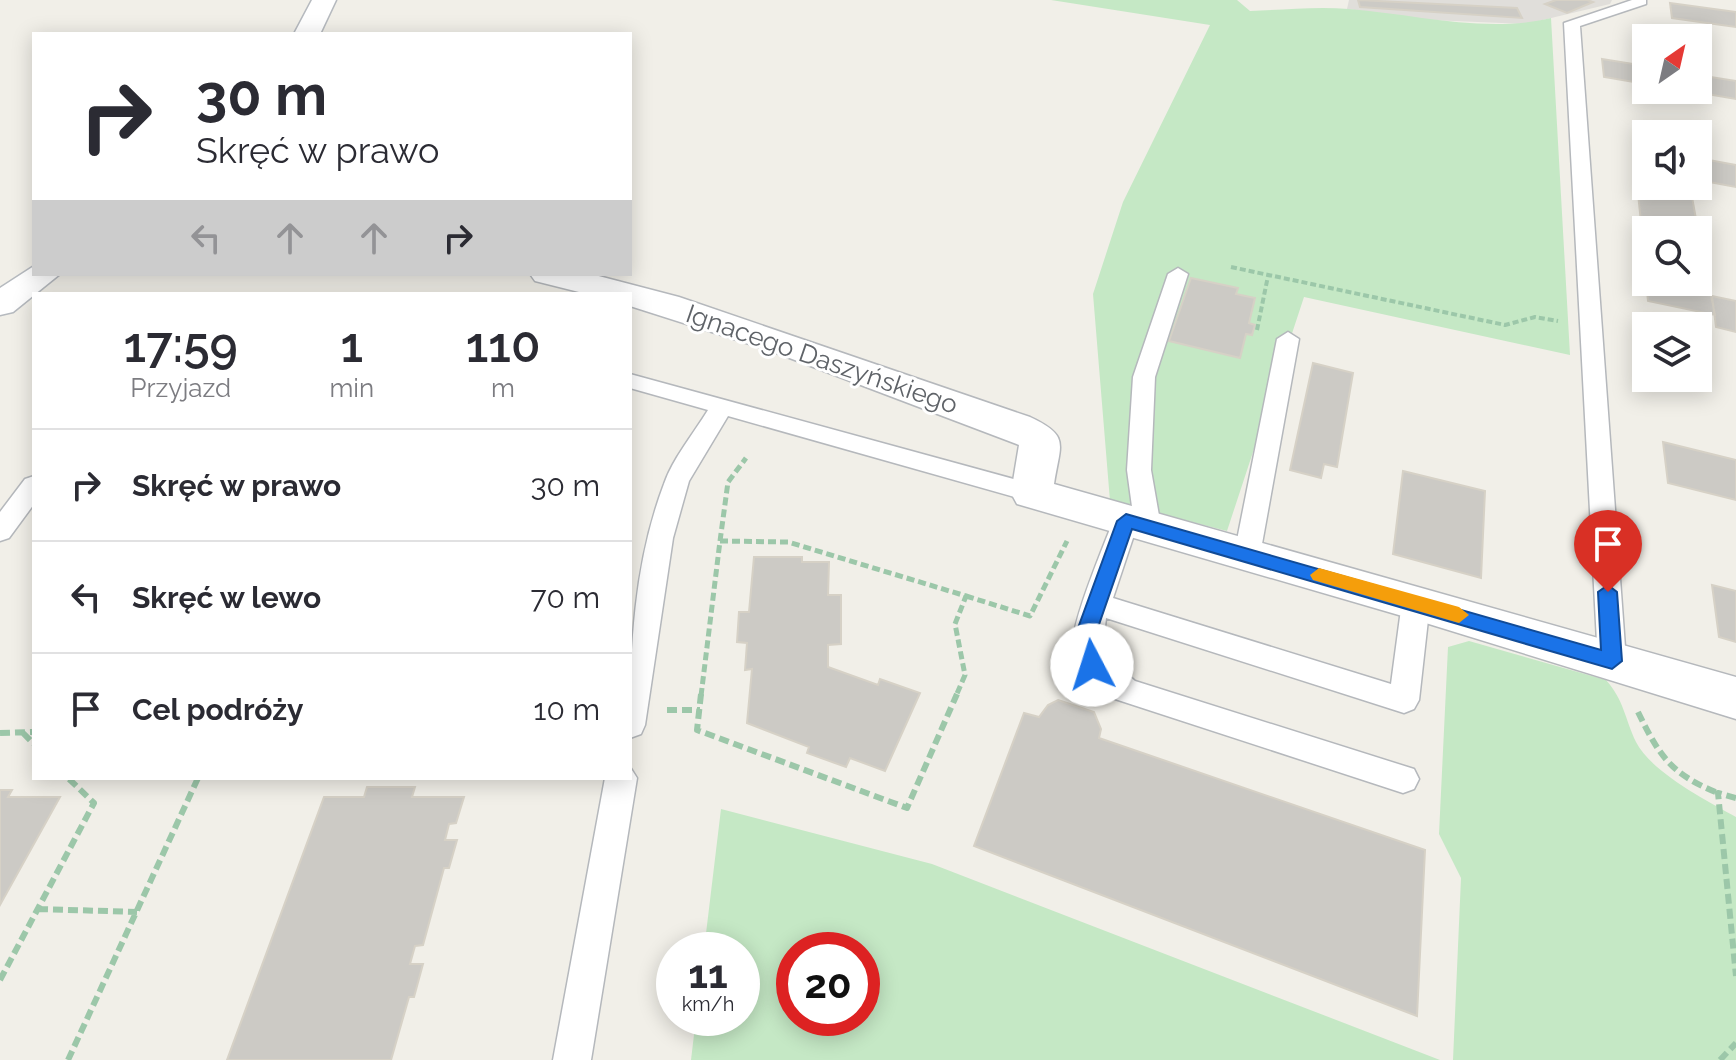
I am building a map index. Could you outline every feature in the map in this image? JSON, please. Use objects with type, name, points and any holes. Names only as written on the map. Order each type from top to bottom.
[{"type":"street","points":[[308,32],[324,0]]},
{"type":"street","points":[[0,304],[40,276]]},
{"type":"street","name":"Ignacego Daszyńskiego","points":[[556,276],[625,292]]},
{"type":"street","name":"Ignacego Daszyńskiego","points":[[632,294],[707,317],[1040,438],[1032,493]]},
{"type":"street","points":[[1032,493],[1416,602],[1736,698]]},
{"type":"lane","points":[[1612,661],[1572,23],[1639,4],[1639,0]]},
{"type":"lane","points":[[1178,274],[1144,377],[1137,524],[1097,604],[1084,639],[1092,665],[1125,690],[1403,779]]},
{"type":"lane","points":[[1247,555],[1288,339]]},
{"type":"lane","points":[[632,382],[1032,493]]},
{"type":"lane","points":[[632,713],[660,538],[677,481],[722,406]]},
{"type":"lane","points":[[0,531],[32,488]]},
{"type":"lane","points":[[1097,604],[1404,700],[1416,602]]},
{"type":"lane","points":[[572,1060],[621,780]]},
{"type":"path","points":[[1231,267],[1505,325],[1535,317],[1592,326]]},
{"type":"path","points":[[1268,276],[1257,331],[1288,339]]},
{"type":"path","points":[[746,458],[728,482],[697,730],[907,808],[965,675],[955,624],[966,596]]},
{"type":"path","points":[[720,541],[788,542],[1030,616],[1083,508]]},
{"type":"path","points":[[1612,661],[1663,763],[1690,782],[1736,798]]},
{"type":"path","points":[[0,733],[32,732]]},
{"type":"path","points":[[22,733],[32,742]]},
{"type":"path","points":[[0,980],[94,803],[70,780]]},
{"type":"path","points":[[68,1060],[197,780]]},
{"type":"path","points":[[1718,793],[1736,976]]},
{"type":"path","points":[[38,909],[137,912]]},
{"type":"path","points":[[1720,1060],[1736,1043]]},
{"type":"shaded area","points":[[1349,0],[1612,0],[1610,4],[1526,24],[1430,20],[1347,9]]},
{"type":"green space","points":[[1051,0],[1237,0],[1250,11],[1337,8],[1475,24],[1551,18],[1570,355],[1304,297],[1227,531],[1110,501],[1093,294],[1123,202],[1210,25]]},
{"type":"green space","points":[[1469,641],[1606,680],[1617,695],[1643,753],[1681,785],[1736,817],[1736,1060],[1453,1060],[1461,878],[1439,834],[1448,647]]},
{"type":"green space","points":[[721,809],[932,864],[1440,1060],[691,1060],[694,1036],[760,1036],[760,932],[706,932]]},
{"type":"building","points":[[1358,0],[1517,8],[1522,18],[1360,7]]},
{"type":"building","points":[[1556,0],[1593,2],[1567,13],[1545,4]]},
{"type":"building","points":[[1670,3],[1736,12],[1736,27],[1672,18]]},
{"type":"building","points":[[1602,59],[1632,64],[1632,82],[1604,77]]},
{"type":"building","points":[[1712,77],[1736,81],[1736,99],[1712,95]]},
{"type":"building","points":[[1712,161],[1736,165],[1736,187],[1712,183]]},
{"type":"building","points":[[1639,200],[1693,200],[1695,216],[1640,216]]},
{"type":"building","points":[[1191,278],[1238,288],[1236,294],[1255,298],[1249,323],[1255,325],[1252,335],[1246,334],[1240,358],[1169,341]]},
{"type":"building","points":[[1647,296],[1711,296],[1715,315],[1712,312],[1648,301]]},
{"type":"building","points":[[1712,296],[1736,301],[1736,332],[1716,327]]},
{"type":"building","points":[[1313,363],[1353,373],[1337,467],[1324,464],[1321,478],[1290,470]]},
{"type":"building","points":[[1663,442],[1736,460],[1736,500],[1668,483]]},
{"type":"building","points":[[1403,471],[1485,491],[1481,578],[1393,554]]},
{"type":"building","points":[[754,557],[802,557],[802,562],[829,562],[828,595],[841,595],[841,644],[828,645],[828,667],[878,685],[880,679],[920,693],[885,771],[850,758],[846,767],[807,753],[809,747],[747,723],[752,669],[745,670],[747,643],[737,642],[739,612],[749,612]]},
{"type":"building","points":[[1712,585],[1736,591],[1736,642],[1719,637]]},
{"type":"building","points":[[1058,700],[1094,712],[1101,729],[1099,738],[1425,850],[1417,1016],[974,846],[1024,713],[1039,717],[1048,705]]},
{"type":"building","points":[[367,787],[415,787],[412,797],[464,797],[456,823],[449,824],[445,840],[457,840],[449,868],[444,868],[423,945],[415,946],[410,964],[423,964],[414,997],[409,997],[391,1060],[227,1060],[324,797],[364,797]]},
{"type":"building","points":[[0,790],[12,790],[8,797],[60,797],[0,905]]},
{"type":"slow traffic","points":[[1319,575],[1459,615]]},
{"type":"route","points":[[1092,665],[1084,639],[1126,521],[1416,602],[1612,661],[1608,592]]}]
